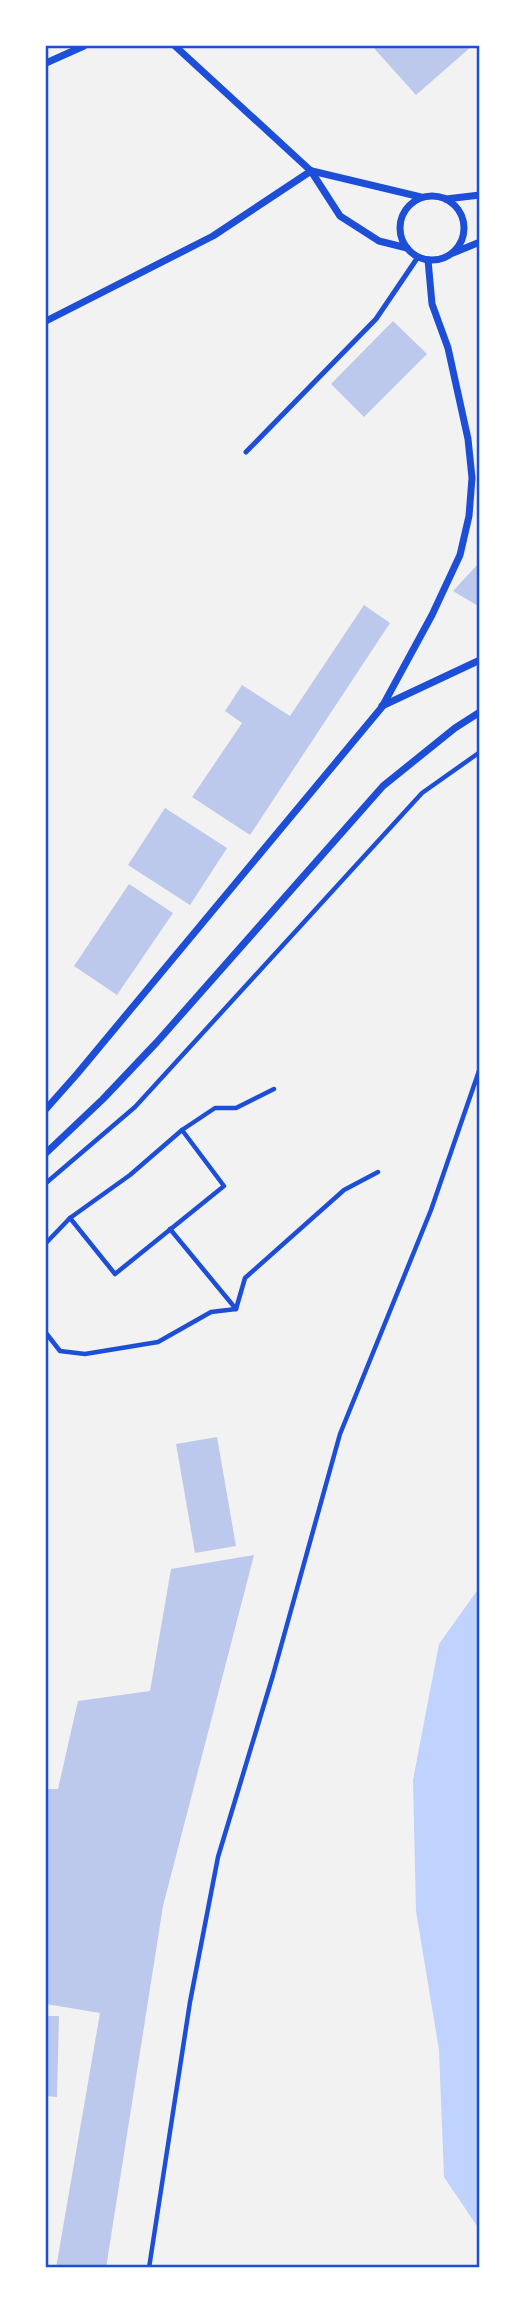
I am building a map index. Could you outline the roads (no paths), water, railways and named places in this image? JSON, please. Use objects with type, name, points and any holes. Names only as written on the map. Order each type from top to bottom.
[{"type":"street","points":[[46,63],[84,46]]},
{"type":"street","points":[[175,46],[311,171],[340,216],[379,241],[407,248],[418,257],[428,260],[439,259],[480,242]]},
{"type":"street","points":[[46,321],[213,236],[311,171],[421,197],[438,196],[446,199],[460,212],[464,230],[462,240],[449,255]]},
{"type":"street","points":[[446,199],[480,195]]},
{"type":"street","points":[[407,248],[400,229],[401,219],[405,209],[421,197]]},
{"type":"street","points":[[46,1109],[78,1074],[382,706],[432,615],[460,555],[470,516],[472,478],[468,439],[449,348],[432,304],[428,260]]},
{"type":"street","points":[[382,706],[480,660]]},
{"type":"street","points":[[46,1153],[103,1099],[157,1042],[383,786],[455,727],[480,712]]},
{"type":"lane","points":[[246,452],[376,319],[418,257]]},
{"type":"water","points":[[479,1588],[479,2229],[444,2177],[439,2050],[416,1911],[413,1780],[439,1644]]}]
